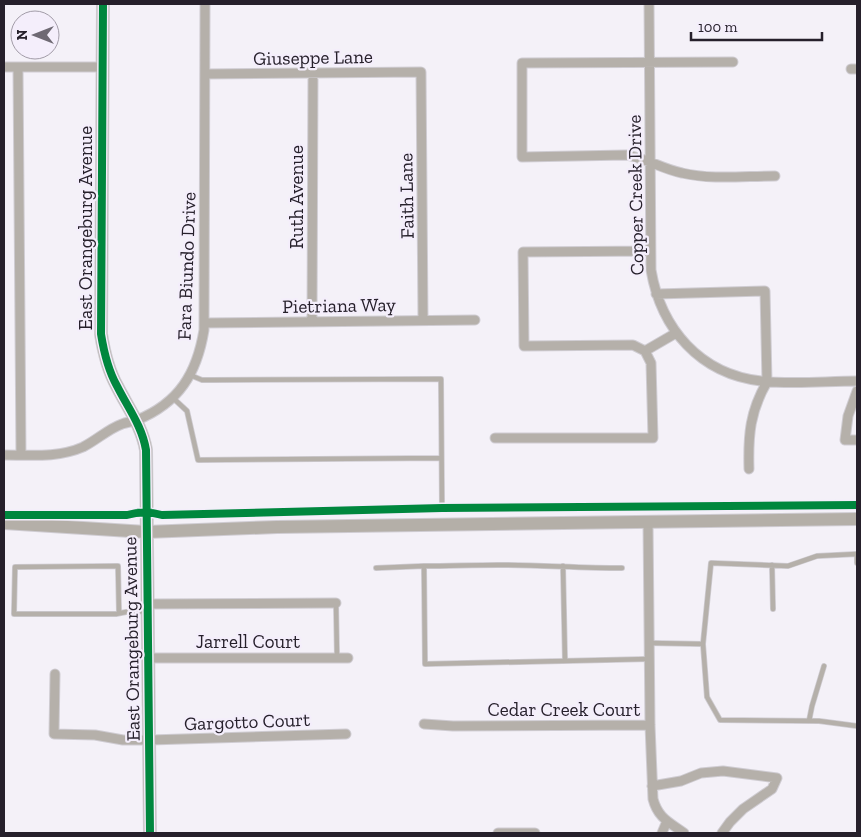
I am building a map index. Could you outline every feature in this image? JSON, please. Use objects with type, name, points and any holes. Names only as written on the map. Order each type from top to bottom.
[{"type":"main road","name":"East Orangeburg Avenue","points":[[103,4],[101,68],[101,334],[108,367],[144,437],[146,450],[150,833]]},
{"type":"main road","points":[[4,523],[146,532],[286,527],[857,520]]},
{"type":"street","name":"Fara Biundo Drive","points":[[4,455],[54,455],[93,442],[110,430],[136,420],[166,404],[186,383],[190,375],[202,345],[204,323],[205,4]]},
{"type":"street","name":"Copper Creek Drive","points":[[648,4],[650,270],[662,310],[676,333],[687,346],[711,364],[745,379],[767,382],[857,381]]},
{"type":"street","points":[[733,62],[522,63],[522,157],[626,156],[650,161],[664,168],[706,177],[775,176]]},
{"type":"street","points":[[4,67],[101,68]]},
{"type":"street","points":[[18,68],[21,455]]},
{"type":"street","name":"Giuseppe Lane","points":[[205,74],[421,72]]},
{"type":"street","name":"Faith Lane","points":[[421,72],[423,320]]},
{"type":"street","name":"Ruth Avenue","points":[[312,321],[313,73]]},
{"type":"street","points":[[495,438],[653,438],[651,363],[645,351],[633,345],[524,346],[523,252],[650,251]]},
{"type":"street","points":[[656,294],[765,291],[767,382],[754,411],[750,426],[748,441],[750,469]]},
{"type":"street","name":"Pietriana Way","points":[[204,323],[475,320]]},
{"type":"street","points":[[645,351],[676,333]]},
{"type":"street","points":[[857,391],[848,416],[845,440],[857,440]]},
{"type":"street","name":"Cedar Creek Court","points":[[424,724],[453,726],[650,725],[648,522]]},
{"type":"street","points":[[148,608],[336,603]]},
{"type":"street","name":"Jarrell Court","points":[[149,658],[348,658]]},
{"type":"street","name":"Gargotto Court","points":[[55,674],[54,734],[95,735],[124,740],[346,734]]},
{"type":"street","points":[[650,725],[652,786],[656,811],[684,833]]},
{"type":"street","points":[[652,786],[681,781],[701,773],[723,771],[777,778],[772,789],[743,809],[722,833]]},
{"type":"street","points":[[662,833],[667,821]]},
{"type":"street","points":[[498,833],[535,833]]},
{"type":"lane","points":[[190,375],[202,380],[441,379],[442,508]]},
{"type":"lane","points":[[173,398],[187,411],[198,460],[441,458]]},
{"type":"lane","points":[[857,563],[857,554],[817,556],[788,566],[711,564],[703,644],[708,697],[720,720],[809,721],[857,726]]},
{"type":"lane","points":[[376,568],[497,565],[622,568]]},
{"type":"lane","points":[[119,613],[118,566],[15,567],[14,614],[119,613],[148,608]]},
{"type":"lane","points":[[424,566],[425,664],[650,659]]},
{"type":"lane","points":[[563,566],[565,661]]},
{"type":"lane","points":[[772,566],[773,609]]},
{"type":"lane","points":[[336,603],[337,657]]},
{"type":"lane","points":[[649,643],[703,644]]},
{"type":"lane","points":[[809,721],[824,666]]},
{"type":"cycle path","points":[[103,4],[101,334],[111,374],[138,425],[146,450],[150,833]]},
{"type":"cycle path","points":[[4,515],[127,515],[136,513],[162,515],[442,508],[857,505]]}]
